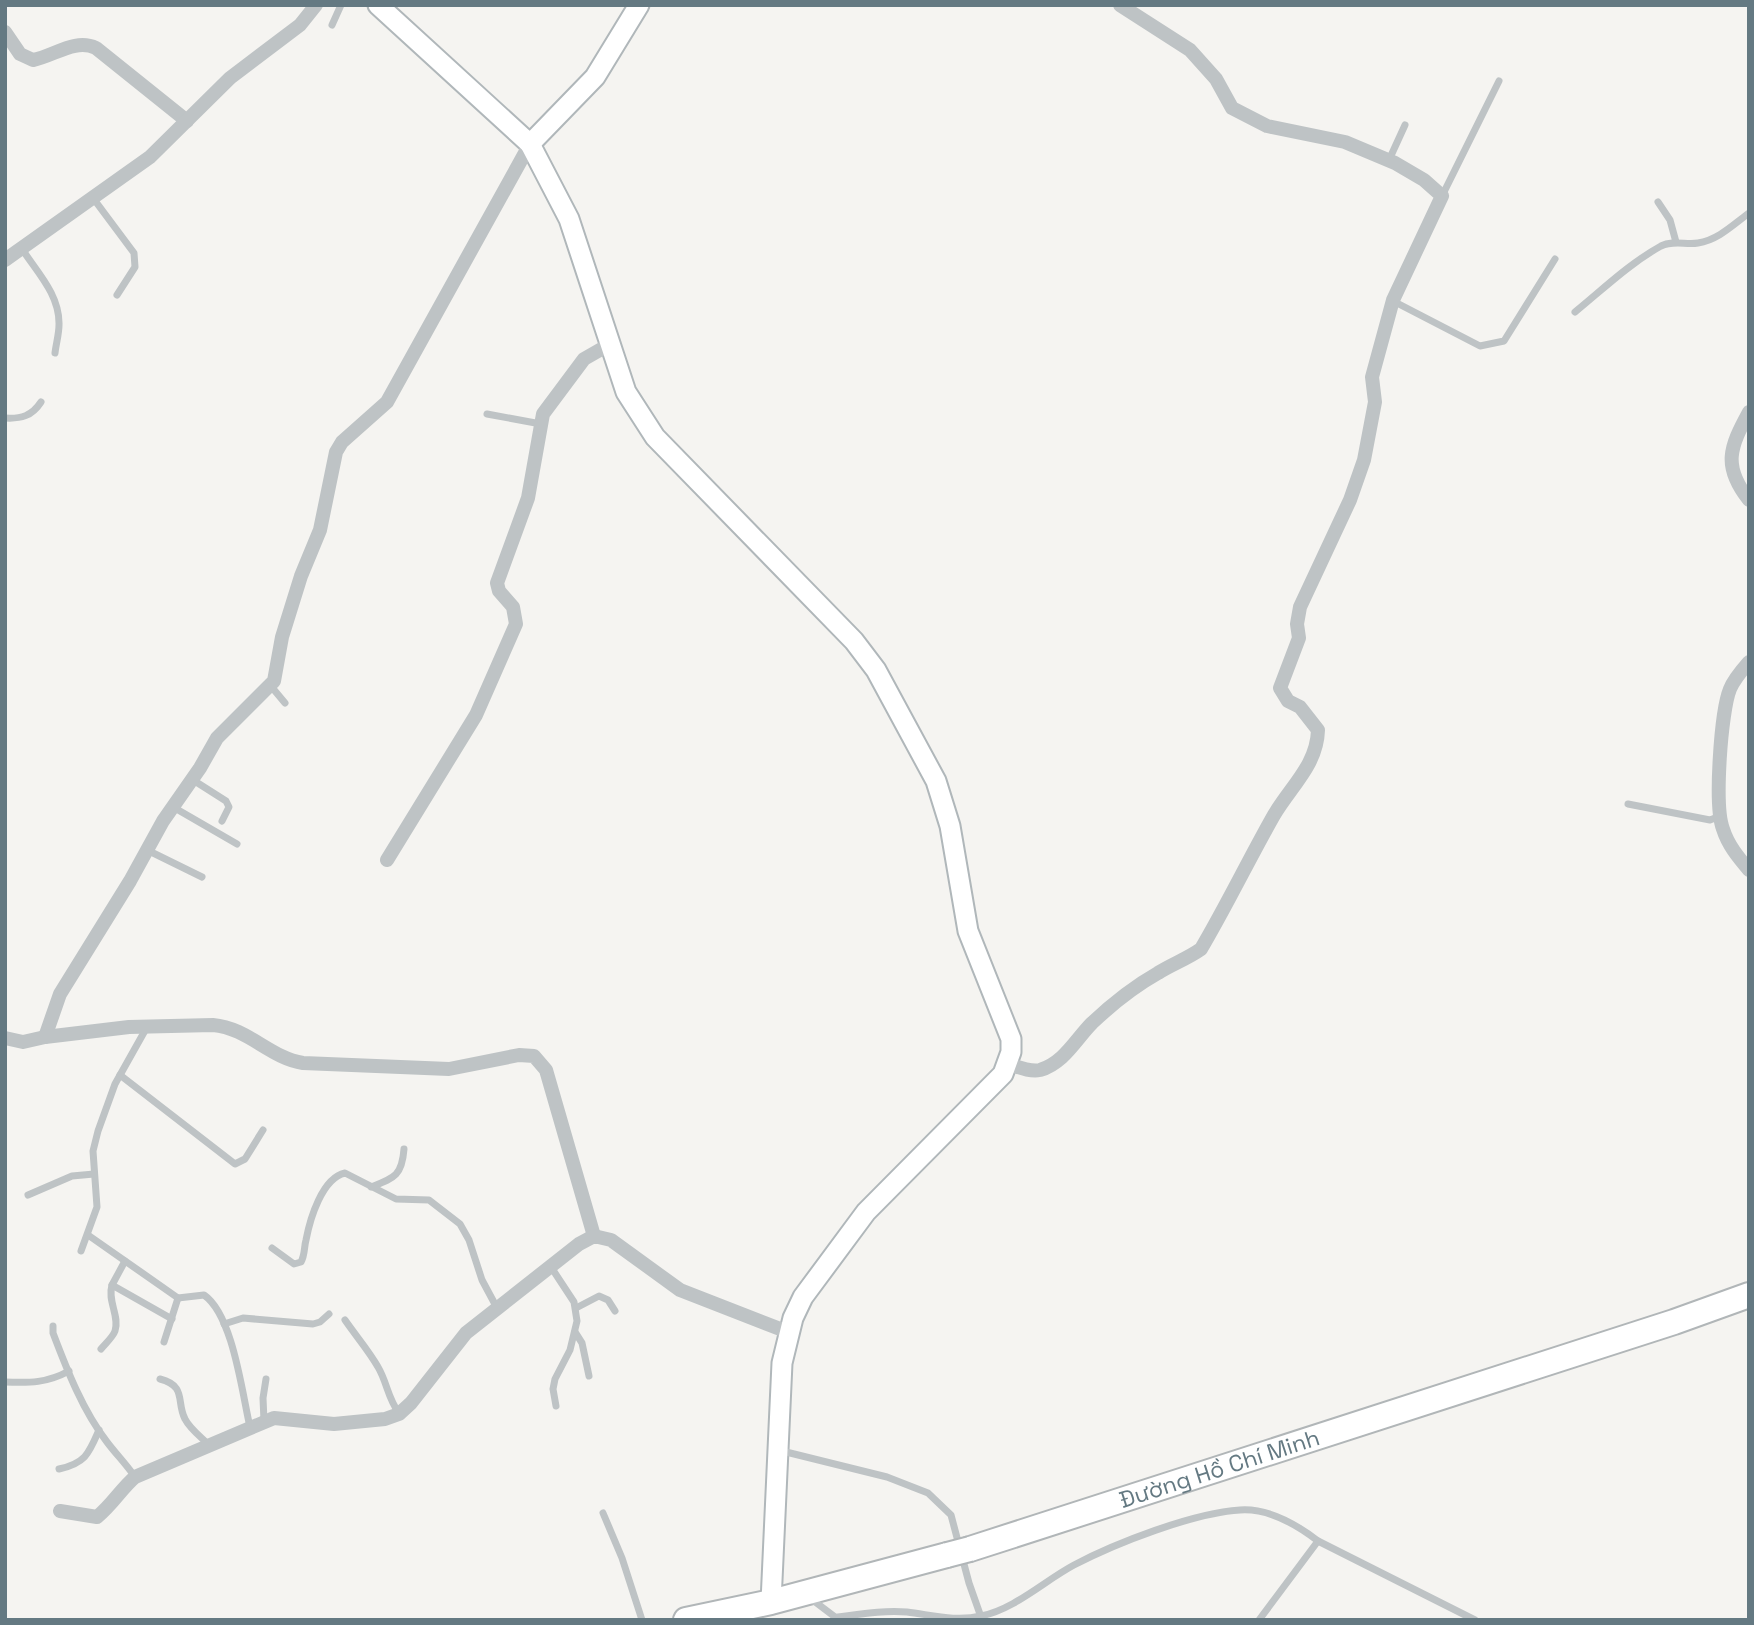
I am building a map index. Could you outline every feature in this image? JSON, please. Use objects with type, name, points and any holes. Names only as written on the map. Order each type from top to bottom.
[{"type":"highway","name":"Đường Hồ Chí Minh","points":[[686,1620],[771,1602],[959,1552],[1674,1322],[1749,1294]]},
{"type":"street","points":[[5,260],[150,157],[230,78],[300,25],[316,5]]},
{"type":"street","points":[[378,5],[530,144],[569,219],[626,392],[655,437],[854,641],[876,670],[936,782],[944,803],[968,931],[1011,1039],[1008,1063],[996,1083],[866,1212],[803,1297],[788,1332],[782,1363],[771,1602]]},
{"type":"street","points":[[45,1037],[60,994],[173,807],[217,738],[270,685],[275,675],[280,642],[293,600],[320,530],[336,452],[342,442],[387,402],[530,144],[594,77],[639,5]]},
{"type":"street","points":[[1008,1063],[1036,1070],[1062,1058],[1091,1024],[1111,1007],[1158,973],[1201,949],[1275,814],[1310,762],[1318,746],[1318,730],[1311,718],[1300,707],[1288,701],[1280,688],[1299,638],[1297,624],[1300,607],[1350,500],[1364,460],[1375,402],[1372,377],[1392,300],[1442,196],[1424,180],[1390,160],[1345,142],[1267,126],[1232,108],[1216,79],[1190,50],[1119,5]]},
{"type":"street","points":[[5,32],[20,54],[33,60],[80,44],[96,48],[187,121]]},
{"type":"street","points":[[387,860],[476,715],[516,624],[513,607],[499,591],[497,583],[530,493],[541,424],[549,406],[584,359],[612,343]]},
{"type":"street","points":[[1749,412],[1731,451],[1734,477],[1749,500]]},
{"type":"street","points":[[1749,662],[1736,678],[1727,700],[1717,795],[1720,816],[1730,844],[1749,870]]},
{"type":"street","points":[[5,1038],[23,1042],[45,1037],[147,1027],[226,1026],[239,1030],[285,1058],[303,1063],[449,1069],[519,1055],[534,1056],[546,1070],[594,1236]]},
{"type":"street","points":[[60,1511],[97,1517],[135,1477],[264,1421],[284,1417],[334,1424],[385,1419],[399,1414],[411,1403],[460,1338],[594,1236],[611,1240],[680,1290],[788,1332]]},
{"type":"lane","points":[[332,25],[341,5]]},
{"type":"lane","points":[[1442,196],[1499,81]]},
{"type":"lane","points":[[1390,160],[1405,125]]},
{"type":"lane","points":[[93,198],[134,253],[135,267],[117,295]]},
{"type":"lane","points":[[1658,202],[1670,220],[1676,242]]},
{"type":"lane","points":[[1576,312],[1614,280],[1663,245],[1676,242],[1698,243],[1717,237],[1749,213]]},
{"type":"lane","points":[[21,248],[51,292],[57,306],[59,325],[55,353]]},
{"type":"lane","points":[[1392,300],[1480,346],[1503,341],[1555,258]]},
{"type":"lane","points":[[5,418],[27,416],[36,410],[41,402]]},
{"type":"lane","points":[[487,414],[541,424]]},
{"type":"lane","points":[[270,685],[285,703]]},
{"type":"lane","points":[[192,779],[226,801],[229,807],[222,821]]},
{"type":"lane","points":[[1628,804],[1710,820],[1720,816]]},
{"type":"lane","points":[[173,807],[237,844]]},
{"type":"lane","points":[[147,850],[202,877]]},
{"type":"lane","points":[[81,1251],[97,1207],[93,1151],[98,1131],[120,1075],[147,1027]]},
{"type":"lane","points":[[120,1075],[235,1164],[245,1159],[263,1130]]},
{"type":"lane","points":[[371,1187],[397,1175],[403,1163],[404,1149]]},
{"type":"lane","points":[[28,1195],[72,1176],[94,1174]]},
{"type":"lane","points":[[272,1248],[294,1264],[301,1262],[312,1214],[322,1194],[340,1174],[352,1175],[396,1199],[429,1200],[460,1224],[469,1240],[482,1280],[497,1308]]},
{"type":"lane","points":[[88,1235],[178,1298],[204,1295],[211,1299],[230,1338],[250,1427]]},
{"type":"lane","points":[[101,1349],[115,1331],[116,1321],[110,1297],[112,1285],[125,1261]]},
{"type":"lane","points":[[551,1267],[576,1308],[575,1332],[570,1350],[555,1379],[553,1389],[556,1406]]},
{"type":"lane","points":[[112,1285],[172,1319]]},
{"type":"lane","points":[[576,1308],[599,1296],[608,1300],[615,1311]]},
{"type":"lane","points":[[164,1342],[178,1298]]},
{"type":"lane","points":[[224,1324],[243,1318],[313,1324],[329,1314]]},
{"type":"lane","points":[[345,1320],[377,1365],[385,1381],[390,1402],[399,1414]]},
{"type":"lane","points":[[53,1326],[53,1333],[69,1371],[99,1430],[135,1477]]},
{"type":"lane","points":[[575,1332],[582,1343],[589,1376]]},
{"type":"lane","points":[[5,1382],[35,1383],[51,1380],[69,1371]]},
{"type":"lane","points":[[160,1379],[170,1381],[177,1389],[186,1422],[209,1445]]},
{"type":"lane","points":[[264,1421],[266,1379]]},
{"type":"lane","points":[[59,1469],[84,1460],[99,1430]]},
{"type":"lane","points":[[778,1450],[887,1477],[928,1493],[951,1515],[969,1583],[981,1616]]},
{"type":"lane","points":[[804,1593],[839,1618],[871,1612],[904,1612],[958,1619],[981,1616],[997,1612],[1085,1560],[1141,1535],[1201,1517],[1242,1510],[1272,1515],[1297,1524],[1318,1541],[1475,1620]]},
{"type":"lane","points":[[603,1513],[622,1558],[642,1620]]},
{"type":"lane","points":[[1259,1620],[1318,1541]]}]
